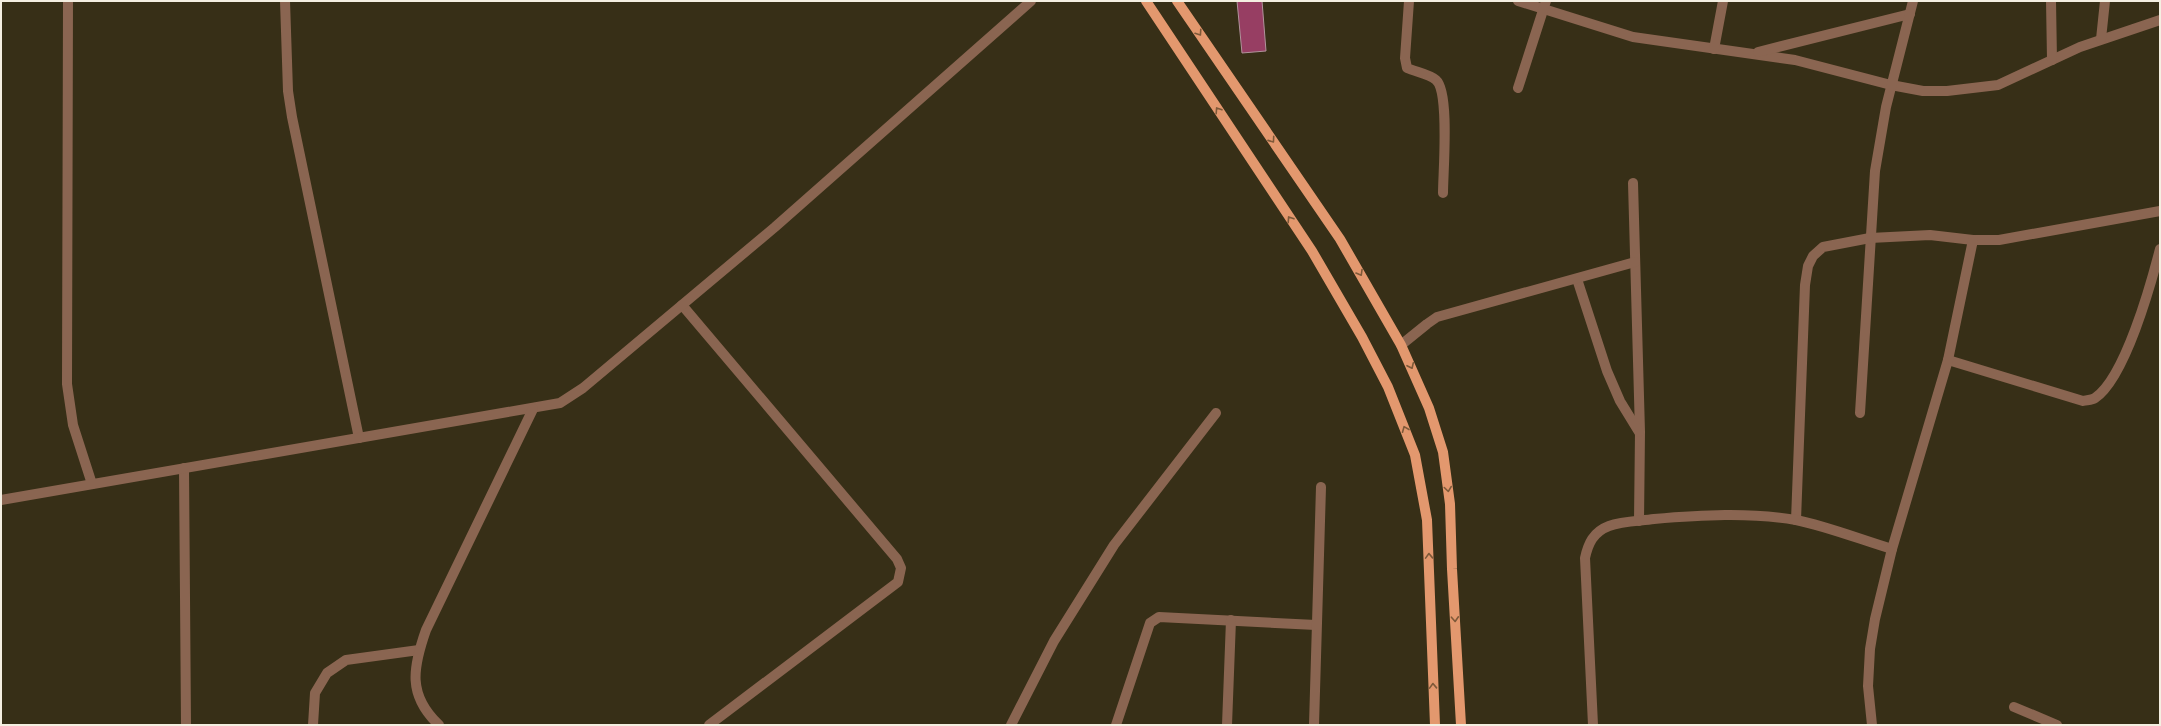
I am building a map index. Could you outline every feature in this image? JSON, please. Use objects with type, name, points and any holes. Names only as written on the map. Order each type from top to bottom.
[{"type":"main road","points":[[1146,1],[1312,251],[1362,337],[1388,387],[1415,455],[1428,520],[1435,725]]},
{"type":"main road","points":[[1177,1],[1340,239],[1401,345],[1429,408],[1443,452],[1450,504],[1461,725]]},
{"type":"street","points":[[68,1],[67,384],[73,425],[92,484]]},
{"type":"street","points":[[285,1],[288,91],[292,117],[359,438]]},
{"type":"street","points":[[1,500],[560,403],[583,388],[775,227],[1031,1]]},
{"type":"street","points":[[1410,1],[1405,58],[1407,68],[1436,79],[1441,86],[1445,102],[1442,193]]},
{"type":"street","points":[[1518,1],[1546,5],[1633,37],[1795,60],[1891,85],[1929,91],[1988,88],[2013,79],[2101,39],[2160,20]]},
{"type":"street","points":[[1714,49],[1723,1]]},
{"type":"street","points":[[1860,413],[1874,171],[1880,131],[1913,1]]},
{"type":"street","points":[[2050,1],[2052,60]]},
{"type":"street","points":[[2101,39],[2105,1]]},
{"type":"street","points":[[1518,88],[1546,5]]},
{"type":"street","points":[[1752,54],[1910,14]]},
{"type":"street","points":[[1633,183],[1640,432],[1639,521]]},
{"type":"street","points":[[1796,520],[1805,285],[1808,266],[1813,256],[1823,247],[1870,238],[1930,235],[1973,240],[1999,240],[2160,211]]},
{"type":"street","points":[[1872,725],[1868,686],[1870,649],[1892,549],[1948,360],[1973,240]]},
{"type":"street","points":[[1948,360],[2083,400],[2094,399],[2104,390],[2117,368],[2143,312],[2160,248]]},
{"type":"street","points":[[1401,345],[1427,324],[1437,318],[1635,262]]},
{"type":"street","points":[[1577,279],[1607,371],[1620,401],[1640,432]]},
{"type":"street","points":[[682,305],[897,559],[901,568],[898,582],[709,725]]},
{"type":"street","points":[[439,725],[431,717],[418,698],[414,677],[419,650],[426,630],[532,409]]},
{"type":"street","points":[[1011,725],[1054,641],[1114,545],[1216,413]]},
{"type":"street","points":[[184,468],[186,725]]},
{"type":"street","points":[[1314,725],[1321,487]]},
{"type":"street","points":[[1593,725],[1585,558],[1589,542],[1598,532],[1609,526],[1639,521],[1700,515],[1733,515],[1796,520],[1892,549]]},
{"type":"street","points":[[1116,725],[1150,623],[1159,617],[1316,625]]},
{"type":"street","points":[[1227,725],[1231,620]]},
{"type":"street","points":[[313,725],[315,693],[327,673],[346,660],[419,650]]},
{"type":"street","points":[[2014,707],[2058,725]]},
{"type":"building","points":[[1237,1],[1262,1],[1266,51],[1242,53]]}]
